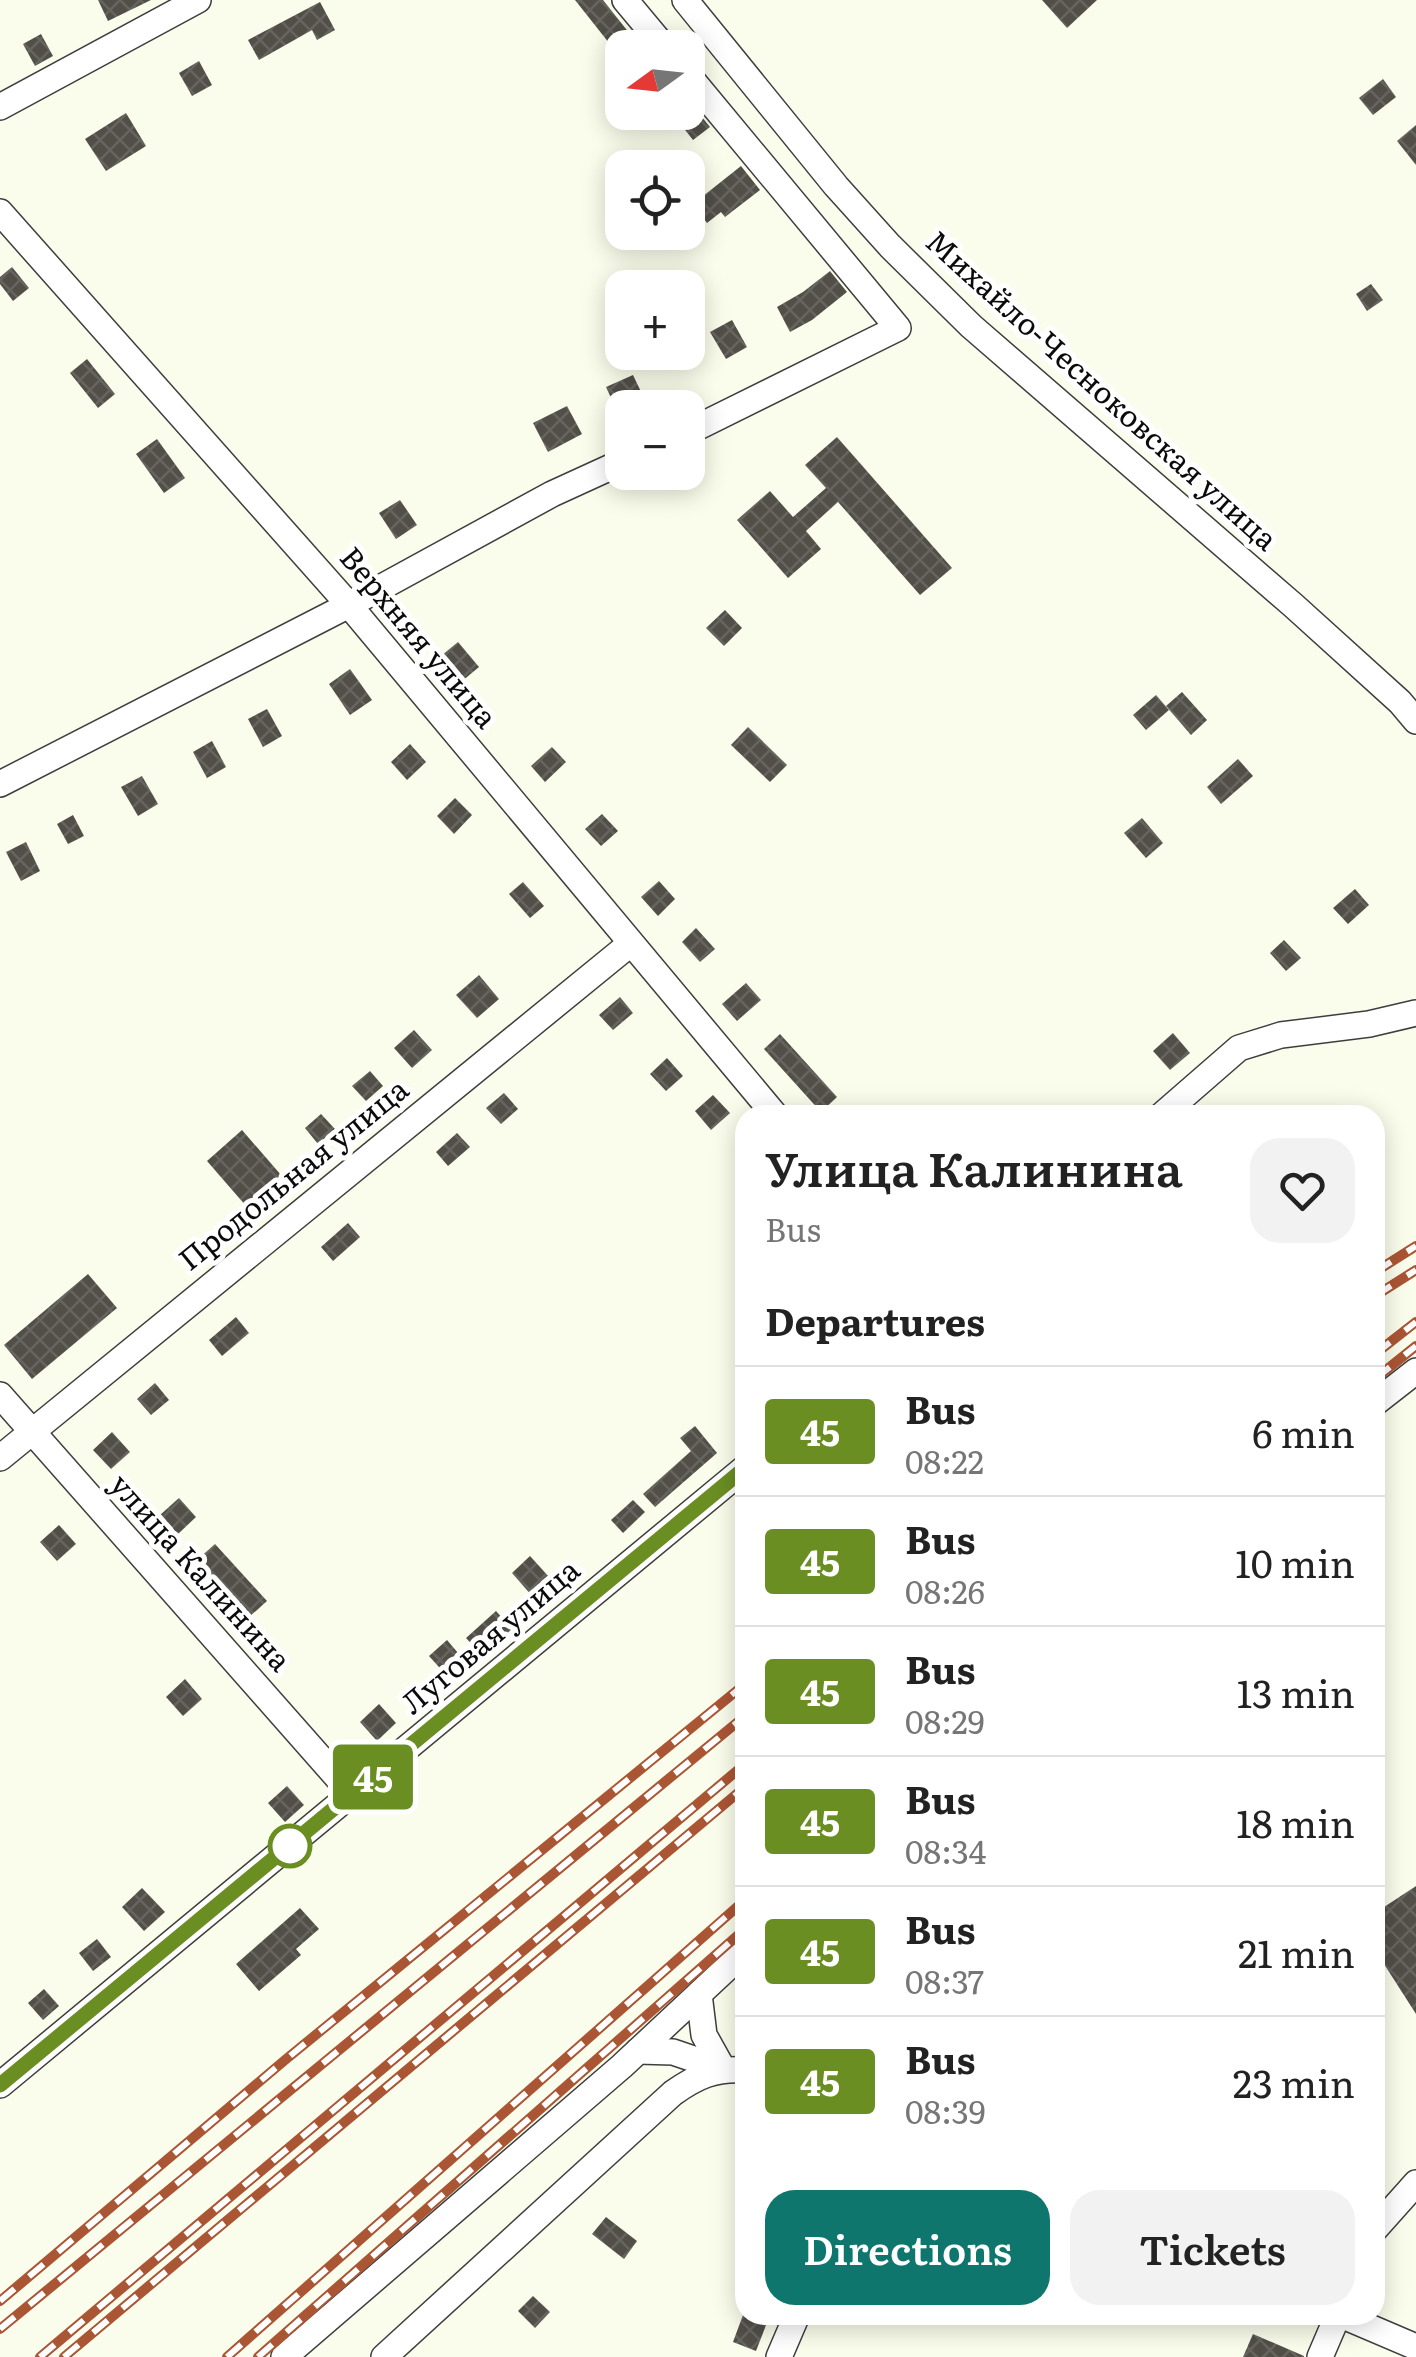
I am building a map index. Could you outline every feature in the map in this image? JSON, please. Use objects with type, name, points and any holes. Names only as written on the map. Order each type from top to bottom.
[{"type":"street","points":[[0,107],[198,0]]},
{"type":"street","points":[[625,0],[650,30]]},
{"type":"street","name":"Михайло-Чесноковская улица","points":[[684,0],[836,186],[970,326],[1294,606],[1416,721]]},
{"type":"street","points":[[705,95],[898,328],[705,424]]},
{"type":"street","name":"Верхняя улица","points":[[0,212],[349,605],[767,1105]]},
{"type":"street","points":[[0,784],[605,470]]},
{"type":"street","name":"Продольная улица","points":[[0,1458],[630,944]]},
{"type":"street","points":[[1174,1105],[1240,1048],[1281,1036],[1416,1013]]},
{"type":"street","points":[[1385,1395],[1416,1371]]},
{"type":"street","name":"улица Калинина","points":[[0,1394],[352,1794]]},
{"type":"street","name":"Луговая улица","points":[[0,2086],[735,1476]]},
{"type":"street","points":[[284,2357],[638,2051],[735,1960]]},
{"type":"street","points":[[699,1994],[704,2035],[734,2069]]},
{"type":"street","points":[[638,2051],[673,2052],[734,2069]]},
{"type":"street","points":[[384,2357],[673,2092],[696,2076],[734,2069]]},
{"type":"street","points":[[1385,2218],[1416,2182]]},
{"type":"street","points":[[779,2357],[792,2325]]},
{"type":"street","points":[[1320,2357],[1334,2325]]},
{"type":"street","points":[[1363,2325],[1416,2347]]},
{"type":"building","points":[[98,0],[151,0],[108,21]]},
{"type":"building","points":[[575,0],[603,0],[627,30],[605,30],[605,38]]},
{"type":"building","points":[[1042,0],[1097,0],[1067,28]]},
{"type":"building","points":[[320,2],[335,30],[317,40],[312,30],[259,60],[248,40]]},
{"type":"building","points":[[41,34],[53,56],[35,66],[23,44]]},
{"type":"building","points":[[199,61],[212,85],[192,96],[179,73]]},
{"type":"building","points":[[1383,79],[1396,97],[1373,115],[1359,98]]},
{"type":"building","points":[[126,113],[146,146],[106,171],[85,139]]},
{"type":"building","points":[[705,121],[710,127],[693,140],[685,130],[705,130]]},
{"type":"building","points":[[1416,125],[1416,165],[1397,141]]},
{"type":"building","points":[[741,166],[760,190],[725,217],[721,212],[707,223],[705,194]]},
{"type":"building","points":[[12,267],[29,288],[13,301],[0,284],[0,277]]},
{"type":"building","points":[[830,271],[847,292],[790,332],[777,307]]},
{"type":"building","points":[[1371,284],[1383,300],[1367,311],[1356,294]]},
{"type":"building","points":[[732,320],[747,347],[726,359],[710,332]]},
{"type":"building","points":[[87,359],[115,394],[98,408],[70,373]]},
{"type":"building","points":[[633,375],[640,390],[607,390],[606,387]]},
{"type":"building","points":[[567,406],[582,434],[548,452],[533,423]]},
{"type":"building","points":[[837,437],[952,568],[920,595],[838,502],[806,531],[821,549],[788,578],[737,520],[770,491],[793,517],[826,488],[805,465]]},
{"type":"building","points":[[157,439],[185,478],[164,493],[136,454]]},
{"type":"building","points":[[400,500],[417,525],[396,539],[379,513]]},
{"type":"building","points":[[725,610],[742,628],[724,646],[706,628]]},
{"type":"building","points":[[458,642],[479,667],[461,682],[441,656]]},
{"type":"building","points":[[350,669],[372,700],[350,715],[329,684]]},
{"type":"building","points":[[1182,692],[1207,720],[1191,735],[1166,706]]},
{"type":"building","points":[[1156,695],[1169,710],[1146,730],[1133,715]]},
{"type":"building","points":[[267,709],[282,736],[263,747],[248,719]]},
{"type":"building","points":[[748,727],[787,765],[770,782],[731,745]]},
{"type":"building","points":[[212,741],[226,767],[207,778],[193,752]]},
{"type":"building","points":[[410,744],[426,762],[407,780],[391,762]]},
{"type":"building","points":[[552,747],[566,762],[545,782],[531,766]]},
{"type":"building","points":[[1238,759],[1253,776],[1221,804],[1207,787]]},
{"type":"building","points":[[142,776],[158,804],[138,816],[121,787]]},
{"type":"building","points":[[455,798],[472,815],[454,834],[437,816]]},
{"type":"building","points":[[602,814],[618,831],[601,846],[585,829]]},
{"type":"building","points":[[73,815],[84,836],[68,844],[57,824]]},
{"type":"building","points":[[1142,818],[1163,843],[1146,858],[1124,833]]},
{"type":"building","points":[[26,842],[40,871],[21,881],[6,852]]},
{"type":"building","points":[[659,881],[675,899],[658,916],[641,897]]},
{"type":"building","points":[[523,882],[544,906],[530,918],[509,894]]},
{"type":"building","points":[[1355,889],[1369,905],[1348,924],[1333,908]]},
{"type":"building","points":[[696,928],[715,949],[700,962],[682,942]]},
{"type":"building","points":[[1284,940],[1301,958],[1286,971],[1270,953]]},
{"type":"building","points":[[479,975],[499,999],[477,1018],[456,995]]},
{"type":"building","points":[[746,983],[761,1000],[737,1021],[722,1004]]},
{"type":"building","points":[[620,997],[633,1013],[613,1030],[599,1015]]},
{"type":"building","points":[[414,1030],[432,1050],[412,1068],[394,1048]]},
{"type":"building","points":[[1173,1033],[1190,1053],[1170,1070],[1153,1051]]},
{"type":"building","points":[[780,1034],[837,1097],[828,1105],[815,1105],[764,1049]]},
{"type":"building","points":[[667,1058],[683,1076],[666,1091],[650,1074]]},
{"type":"building","points":[[370,1071],[383,1086],[366,1101],[352,1086]]},
{"type":"building","points":[[504,1093],[518,1109],[501,1124],[486,1108]]},
{"type":"building","points":[[713,1095],[730,1113],[711,1130],[695,1111]]},
{"type":"building","points":[[321,1114],[335,1129],[318,1144],[305,1128]]},
{"type":"building","points":[[242,1130],[281,1175],[246,1206],[207,1161]]},
{"type":"building","points":[[457,1133],[470,1147],[448,1166],[436,1152]]},
{"type":"building","points":[[348,1223],[360,1237],[333,1261],[321,1247]]},
{"type":"building","points":[[88,1274],[117,1308],[32,1379],[4,1345]]},
{"type":"building","points":[[236,1317],[249,1333],[222,1356],[209,1340]]},
{"type":"building","points":[[155,1383],[169,1400],[151,1415],[137,1399]]},
{"type":"building","points":[[695,1426],[717,1453],[655,1507],[643,1494],[691,1451],[680,1438]]},
{"type":"building","points":[[112,1432],[130,1452],[111,1469],[93,1450]]},
{"type":"building","points":[[179,1498],[196,1517],[178,1534],[160,1515]]},
{"type":"building","points":[[633,1500],[645,1512],[623,1533],[611,1520]]},
{"type":"building","points":[[59,1525],[76,1544],[57,1561],[40,1542]]},
{"type":"building","points":[[215,1544],[267,1601],[248,1618],[196,1561]]},
{"type":"building","points":[[530,1556],[559,1588],[540,1605],[512,1573]]},
{"type":"building","points":[[496,1611],[512,1629],[483,1656],[466,1638]]},
{"type":"building","points":[[447,1640],[464,1660],[447,1676],[429,1656]]},
{"type":"building","points":[[185,1679],[202,1699],[183,1716],[166,1697]]},
{"type":"building","points":[[379,1704],[396,1723],[377,1741],[360,1722]]},
{"type":"building","points":[[287,1786],[304,1805],[285,1822],[268,1803]]},
{"type":"building","points":[[1416,1886],[1416,2014],[1385,1966],[1385,1906]]},
{"type":"building","points":[[142,1888],[165,1912],[144,1931],[122,1907]]},
{"type":"building","points":[[300,1908],[319,1929],[296,1949],[301,1955],[259,1991],[236,1964]]},
{"type":"building","points":[[97,1939],[111,1957],[93,1971],[79,1953]]},
{"type":"building","points":[[44,1989],[59,2006],[43,2020],[28,2003]]},
{"type":"building","points":[[606,2217],[637,2241],[624,2259],[592,2234]]},
{"type":"building","points":[[533,2296],[550,2312],[535,2328],[518,2311]]},
{"type":"building","points":[[739,2325],[766,2325],[756,2351],[733,2342]]},
{"type":"building","points":[[1253,2334],[1304,2356],[1304,2357],[1243,2357]]},
{"type":"railway","points":[[1385,1266],[1416,1246]]},
{"type":"railway","points":[[1385,1290],[1416,1270]]},
{"type":"railway","points":[[1385,1346],[1416,1322]]},
{"type":"railway","points":[[1385,1371],[1416,1346]]},
{"type":"railway","points":[[0,2301],[285,2060],[735,1692]]},
{"type":"railway","points":[[0,2329],[735,1724]]},
{"type":"railway","points":[[40,2357],[735,1772]]},
{"type":"railway","points":[[64,2357],[735,1795]]},
{"type":"railway","points":[[227,2357],[735,1909]]},
{"type":"railway","points":[[258,2357],[735,1938]]},
{"type":"bus line","name":"45","points":[[0,2085],[735,1476]]}]
